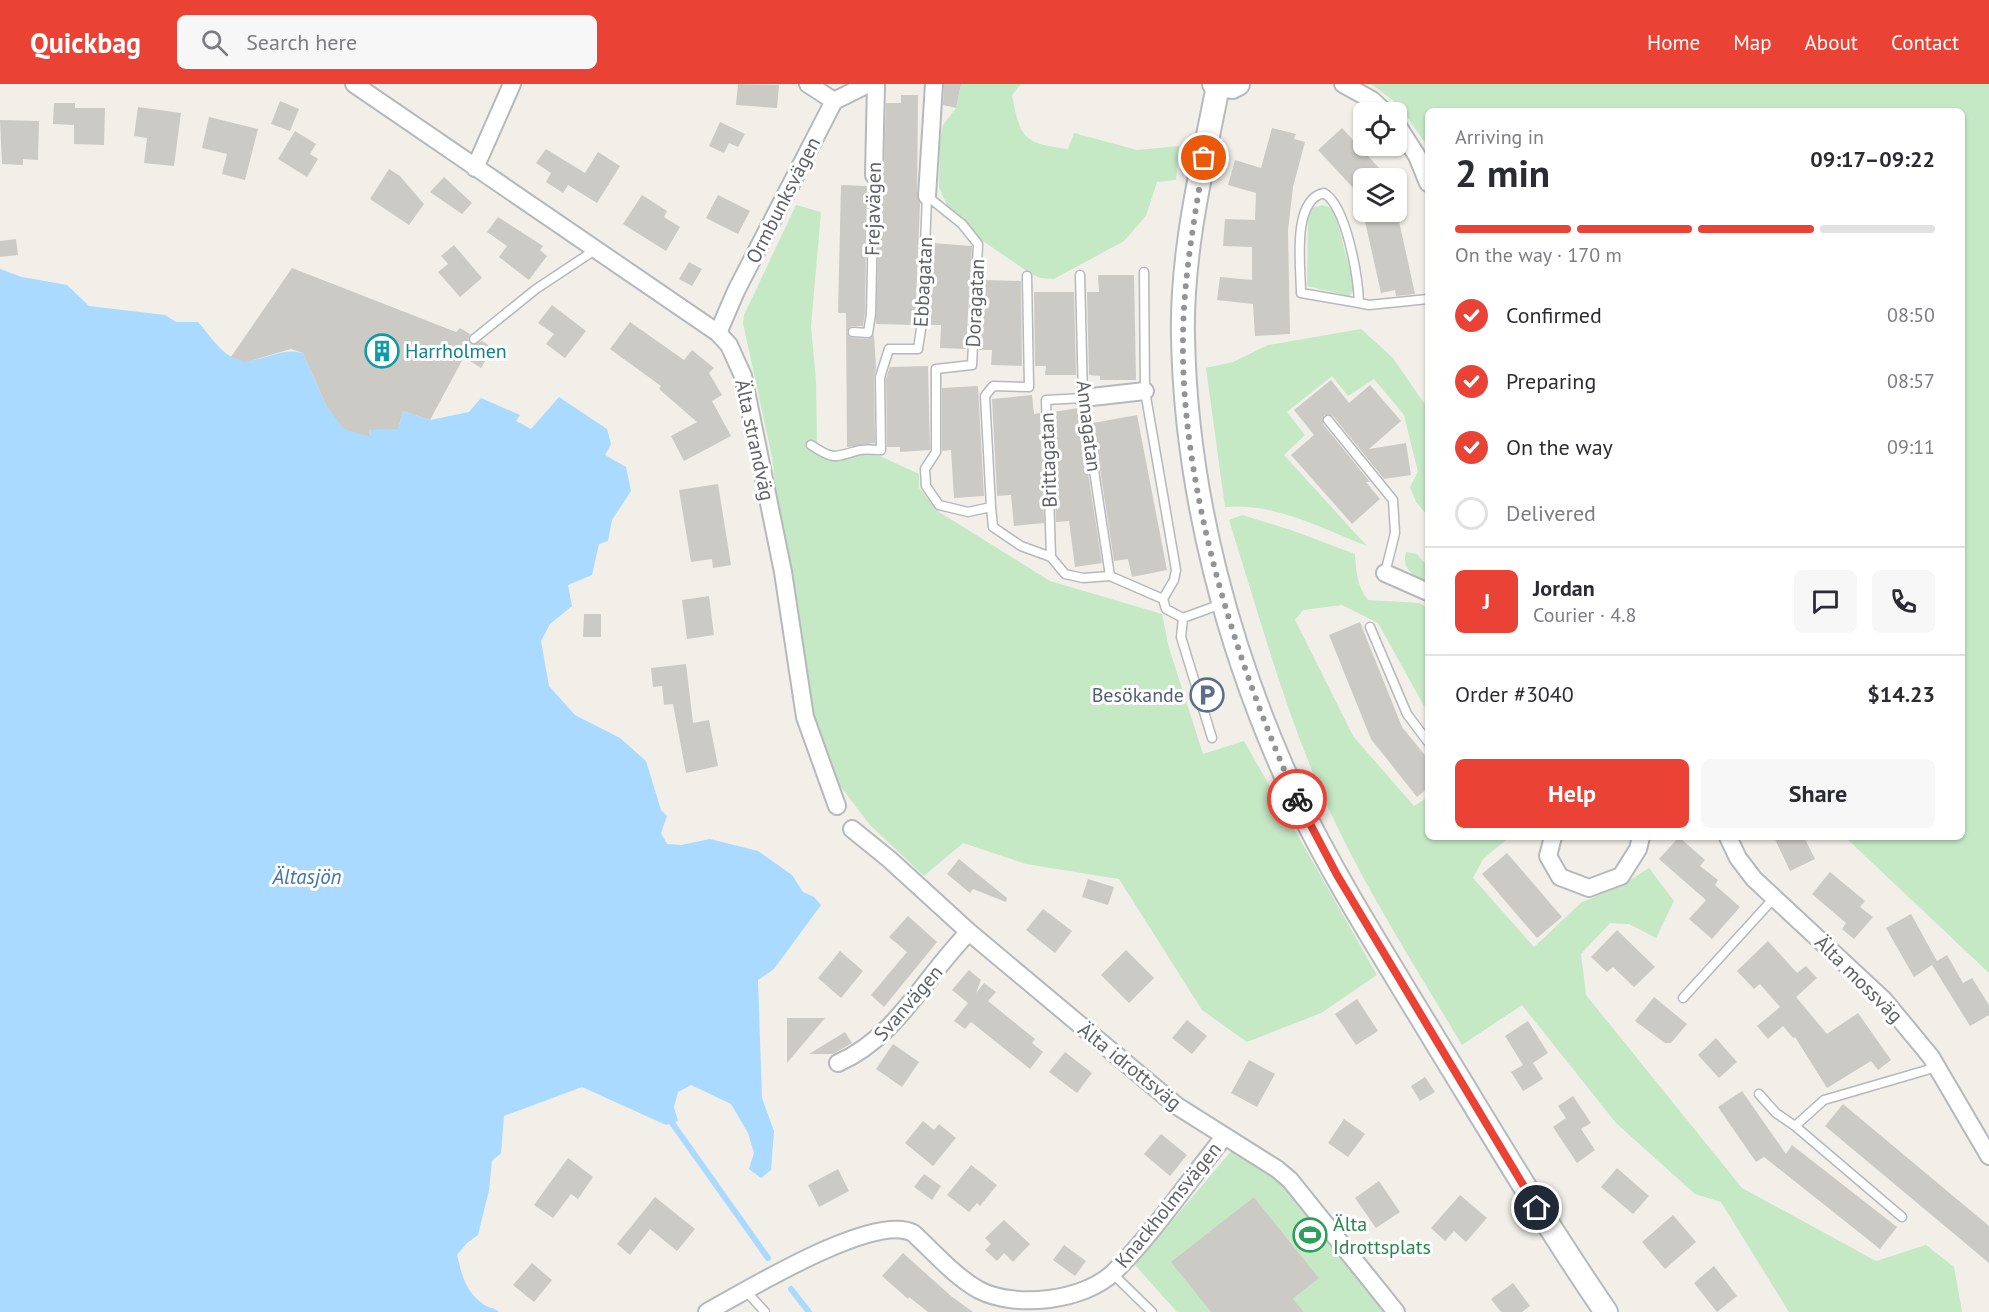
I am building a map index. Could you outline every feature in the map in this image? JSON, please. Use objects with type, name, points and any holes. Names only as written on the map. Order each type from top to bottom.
[{"type":"main road","points":[[1224,85],[1187,263],[1183,334],[1186,414],[1205,527],[1225,603],[1261,716],[1296,798],[1337,875],[1548,1227],[1606,1312]]},
{"type":"street","name":"Älta strandväg","points":[[354,84],[718,333],[729,345],[743,376],[783,572],[801,700],[814,745],[837,806]]},
{"type":"street","points":[[475,168],[512,84]]},
{"type":"street","points":[[808,84],[834,101],[868,84]]},
{"type":"street","name":"Frejavägen","points":[[873,175],[876,84]]},
{"type":"street","name":"Ebbagatan","points":[[927,196],[934,84]]},
{"type":"street","points":[[1343,84],[1374,102]]},
{"type":"street","name":"Ormbunksvägen","points":[[718,333],[736,291],[834,101]]},
{"type":"street","points":[[1407,140],[1425,176]]},
{"type":"street","points":[[1083,398],[1145,392]]},
{"type":"street","points":[[1385,573],[1425,591]]},
{"type":"street","name":"Älta idrottsväg","points":[[852,829],[888,858],[969,932],[1177,1106],[1277,1169],[1290,1180],[1396,1312]]},
{"type":"street","points":[[1552,840],[1548,856],[1560,877],[1589,888],[1621,876],[1638,849],[1640,840]]},
{"type":"street","name":"Älta mossväg","points":[[1729,840],[1738,858],[1754,879],[1884,1000],[1937,1067],[1989,1156]]},
{"type":"street","name":"Svanvägen","points":[[838,1063],[860,1054],[892,1025],[969,932]]},
{"type":"street","name":"Knackholmsvägen","points":[[707,1312],[847,1240],[889,1228],[904,1229],[913,1233],[967,1283],[998,1296],[1040,1300],[1059,1298],[1086,1289],[1113,1274],[1224,1137]]},
{"type":"lane","name":"Frejavägen","points":[[853,332],[868,333],[871,314],[873,175]]},
{"type":"lane","points":[[1359,303],[1359,288],[1344,224],[1332,198],[1324,193],[1317,195],[1308,204],[1300,226],[1301,293],[1359,303],[1378,304],[1425,299]]},
{"type":"lane","name":"Ebbagatan","points":[[811,445],[835,457],[858,450],[881,450],[880,377],[889,350],[918,349],[922,322],[927,196]]},
{"type":"lane","name":"Doragatan","points":[[927,196],[962,224],[978,244],[972,365],[936,369],[936,452],[925,469],[926,486],[939,505],[968,512],[991,507]]},
{"type":"lane","points":[[474,339],[536,289],[595,250]]},
{"type":"lane","points":[[1144,272],[1145,392],[1176,570],[1174,580],[1164,599],[1166,609],[1183,618],[1225,603]]},
{"type":"lane","name":"Annagatan","points":[[1080,275],[1083,398],[1110,576]]},
{"type":"lane","points":[[1027,276],[1029,387],[993,386],[985,396],[993,527],[1021,546],[1051,557],[1065,574],[1083,578],[1110,576],[1164,599]]},
{"type":"lane","name":"Brittagatan","points":[[1051,557],[1046,400],[1083,398]]},
{"type":"lane","points":[[1328,420],[1393,500],[1395,533],[1385,573]]},
{"type":"lane","points":[[1183,618],[1181,637],[1212,738]]},
{"type":"lane","points":[[1371,627],[1407,714],[1425,738]]},
{"type":"lane","points":[[1683,998],[1774,898]]},
{"type":"lane","points":[[1795,1126],[1824,1100],[1937,1067]]},
{"type":"lane","points":[[1759,1094],[1776,1113],[1795,1126],[1902,1217]]},
{"type":"lane","name":"Knackholmsvägen","points":[[1113,1274],[1152,1312]]},
{"type":"lane","points":[[746,1291],[765,1312]]},
{"type":"green space","points":[[961,84],[1021,84],[1012,95],[1018,121],[1026,136],[1042,144],[1068,149],[1074,133],[1137,150],[1179,146],[1176,180],[1157,182],[1146,216],[1124,241],[1054,279],[1040,278],[983,241],[947,205],[939,187],[940,140],[943,125],[956,108]]},
{"type":"green space","points":[[1371,84],[1989,84],[1989,973],[1848,840],[1965,840],[1965,108],[1425,108],[1425,143],[1407,117],[1407,102],[1395,102]]},
{"type":"green space","points":[[796,205],[821,212],[811,326],[816,381],[817,448],[880,456],[919,474],[919,488],[939,512],[1050,581],[1162,614],[1169,648],[1203,754],[1244,741],[1377,975],[1321,1013],[1247,1042],[1202,1010],[1119,879],[1026,864],[963,843],[924,876],[870,825],[834,778],[800,683],[772,457],[743,323],[744,315]]},
{"type":"green space","points":[[1324,205],[1334,210],[1336,217],[1355,289],[1349,296],[1307,286],[1308,215],[1314,207]]},
{"type":"green space","points":[[1361,329],[1393,358],[1425,405],[1425,512],[1416,502],[1410,487],[1418,472],[1404,415],[1374,379],[1348,396],[1332,376],[1287,412],[1305,435],[1284,455],[1367,546],[1280,513],[1262,509],[1225,507],[1206,368],[1233,362],[1268,345]]},
{"type":"green space","points":[[1242,515],[1291,530],[1355,554],[1361,589],[1368,600],[1420,603],[1425,607],[1425,708],[1378,623],[1342,605],[1303,610],[1295,620],[1353,736],[1414,806],[1425,799],[1425,840],[1506,840],[1483,859],[1473,878],[1534,947],[1582,902],[1619,887],[1649,868],[1674,901],[1656,938],[1629,924],[1610,923],[1581,954],[1586,995],[1742,1188],[1876,1261],[1926,1245],[1954,1267],[1962,1312],[1789,1312],[1721,1202],[1695,1194],[1616,1123],[1522,1005],[1462,1045],[1363,878],[1318,784],[1276,672],[1229,520]]},
{"type":"green space","points":[[1406,552],[1417,554],[1425,563],[1425,583],[1410,572],[1405,558]]},
{"type":"green space","name":"Älta Idrottsplats","points":[[1238,1143],[1277,1169],[1396,1312],[1304,1312],[1293,1299],[1319,1278],[1254,1197],[1172,1262],[1211,1312],[1177,1312],[1135,1265]]},
{"type":"water","name":"Ältasjön","points":[[0,269],[22,277],[67,285],[89,306],[165,315],[176,322],[198,322],[221,349],[239,360],[257,359],[284,352],[303,353],[326,405],[371,436],[368,426],[398,429],[403,411],[430,420],[469,412],[481,398],[520,415],[516,421],[531,429],[559,397],[607,429],[611,444],[605,455],[626,467],[631,491],[612,520],[608,541],[599,544],[592,575],[568,585],[572,606],[550,624],[541,641],[549,686],[575,715],[620,738],[646,761],[661,810],[667,816],[661,833],[667,844],[681,845],[710,839],[758,851],[792,875],[803,892],[814,897],[821,905],[774,969],[758,980],[762,1098],[774,1131],[771,1170],[761,1178],[749,1169],[754,1153],[748,1133],[731,1104],[691,1085],[678,1092],[674,1107],[678,1121],[666,1125],[582,1087],[504,1116],[501,1153],[492,1161],[489,1190],[478,1235],[457,1255],[463,1276],[472,1294],[483,1304],[499,1312],[0,1312]]},
{"type":"building","points":[[738,84],[779,85],[777,108],[736,105]]},
{"type":"building","points":[[944,84],[961,84],[956,108],[943,105]]},
{"type":"building","points":[[901,95],[918,95],[917,195],[920,204],[915,325],[876,324],[880,186],[883,186],[884,175],[886,103],[901,103]]},
{"type":"building","points":[[280,101],[299,109],[290,131],[271,124]]},
{"type":"building","points":[[54,103],[75,103],[75,108],[105,108],[104,145],[74,144],[74,125],[53,124]]},
{"type":"building","points":[[138,107],[181,113],[174,166],[144,163],[147,138],[134,136]]},
{"type":"building","points":[[209,117],[258,129],[245,180],[222,174],[227,154],[202,148]]},
{"type":"building","points":[[0,120],[39,121],[38,160],[23,159],[23,165],[2,164]]},
{"type":"building","points":[[720,122],[745,134],[738,147],[729,143],[724,153],[709,146]]},
{"type":"building","points":[[1272,128],[1296,134],[1294,139],[1305,142],[1293,187],[1288,230],[1290,334],[1255,336],[1253,304],[1217,300],[1220,277],[1252,280],[1252,247],[1223,246],[1225,219],[1255,220],[1256,193],[1228,185],[1235,160],[1261,168]]},
{"type":"building","points":[[1342,128],[1353,140],[1353,156],[1368,156],[1379,168],[1353,168],[1353,188],[1318,150]]},
{"type":"building","points":[[295,131],[316,144],[310,154],[318,159],[307,177],[278,159]]},
{"type":"building","points":[[546,149],[585,173],[598,152],[620,166],[597,203],[568,185],[563,193],[546,182],[551,173],[536,163]]},
{"type":"building","points":[[389,169],[400,176],[424,204],[409,225],[370,199]]},
{"type":"building","points":[[444,177],[472,203],[462,214],[430,192]]},
{"type":"building","points":[[841,185],[867,186],[865,313],[863,326],[851,326],[847,332],[853,338],[868,339],[874,335],[876,368],[874,377],[875,443],[847,447],[846,313],[838,313]]},
{"type":"building","points":[[642,195],[667,211],[664,217],[680,227],[666,251],[623,224]]},
{"type":"building","points":[[718,195],[750,211],[738,234],[706,218]]},
{"type":"building","points":[[498,217],[543,246],[540,250],[547,256],[529,280],[499,257],[507,246],[487,232]]},
{"type":"building","points":[[1365,222],[1399,222],[1415,294],[1396,296],[1395,290],[1381,293]]},
{"type":"building","points":[[16,239],[18,255],[0,257],[0,241]]},
{"type":"building","points":[[932,243],[972,246],[966,349],[940,348],[941,325],[928,325]]},
{"type":"building","points":[[454,245],[482,278],[460,297],[438,272],[448,264],[441,256]]},
{"type":"building","points":[[689,262],[702,269],[692,286],[679,279]]},
{"type":"building","name":"Harrholmen","points":[[292,268],[456,332],[460,328],[470,334],[468,339],[471,345],[482,341],[493,348],[481,368],[464,357],[430,420],[403,411],[398,429],[369,430],[371,437],[344,429],[326,405],[303,353],[291,349],[246,362],[231,357]]},
{"type":"building","points":[[1098,275],[1134,275],[1136,380],[1100,380],[1100,376],[1089,375],[1087,292],[1099,292]]},
{"type":"building","points":[[983,280],[1021,281],[1022,366],[991,365],[992,350],[979,350]]},
{"type":"building","points":[[1034,292],[1074,292],[1076,375],[1045,375],[1046,366],[1035,366]]},
{"type":"building","points":[[552,305],[586,331],[565,358],[546,344],[554,334],[538,323]]},
{"type":"building","points":[[630,322],[684,360],[692,350],[714,368],[709,373],[722,395],[712,401],[731,436],[684,461],[671,436],[697,422],[659,389],[661,386],[610,349]]},
{"type":"building","points":[[928,366],[930,450],[900,452],[900,447],[887,447],[886,378],[890,367]]},
{"type":"building","points":[[1331,380],[1349,403],[1370,385],[1401,421],[1369,449],[1406,443],[1411,475],[1384,479],[1333,416],[1324,415],[1323,424],[1370,482],[1366,482],[1380,499],[1352,524],[1291,455],[1314,435],[1294,410]]},
{"type":"building","points":[[978,386],[984,496],[954,498],[951,450],[942,451],[942,388]]},
{"type":"building","points":[[1032,395],[1034,414],[1040,413],[1044,523],[1014,526],[1011,495],[997,496],[992,399]]},
{"type":"building","points":[[1078,408],[1102,563],[1075,567],[1069,521],[1056,522],[1053,412]]},
{"type":"building","points":[[1137,415],[1167,570],[1132,577],[1128,559],[1114,561],[1093,423]]},
{"type":"building","points":[[718,484],[731,565],[713,568],[712,559],[691,562],[679,490]]},
{"type":"building","points":[[709,596],[714,635],[687,639],[682,600]]},
{"type":"building","points":[[584,614],[601,614],[601,637],[583,637]]},
{"type":"building","points":[[1360,622],[1402,727],[1425,755],[1425,790],[1417,797],[1371,739],[1329,635]]},
{"type":"building","points":[[686,664],[693,723],[709,720],[718,766],[686,773],[673,704],[664,705],[662,686],[653,687],[651,668]]},
{"type":"building","points":[[1676,840],[1682,840],[1705,860],[1700,866],[1718,880],[1715,885],[1740,907],[1712,939],[1689,919],[1706,900],[1659,859]]},
{"type":"building","points":[[1775,840],[1806,840],[1815,859],[1790,871]]},
{"type":"building","points":[[1507,853],[1562,917],[1537,938],[1482,874]]},
{"type":"building","points":[[959,859],[1007,898],[1006,902],[973,889],[970,893],[947,874]]},
{"type":"building","points":[[1830,872],[1865,901],[1860,907],[1873,917],[1854,939],[1842,929],[1846,923],[1812,894]]},
{"type":"building","points":[[1088,879],[1114,887],[1108,905],[1082,897]]},
{"type":"building","points":[[1043,909],[1072,931],[1055,953],[1026,930]]},
{"type":"building","points":[[1911,914],[1937,961],[1947,955],[1963,983],[1972,978],[1989,1005],[1989,1015],[1970,1026],[1932,965],[1914,977],[1886,928]]},
{"type":"building","points":[[908,916],[937,942],[884,1007],[871,995],[907,952],[889,937]]},
{"type":"building","points":[[1617,930],[1655,967],[1634,987],[1613,967],[1607,972],[1591,957]]},
{"type":"building","points":[[1768,941],[1797,973],[1806,966],[1817,978],[1796,997],[1827,1034],[1858,1013],[1891,1060],[1878,1070],[1871,1061],[1827,1088],[1795,1037],[1793,1038],[1783,1026],[1768,1039],[1757,1026],[1780,1007],[1760,984],[1754,989],[1737,971]]},
{"type":"building","points":[[1126,950],[1154,978],[1129,1003],[1101,975]]},
{"type":"building","points":[[840,951],[863,971],[841,998],[818,978]]},
{"type":"building","points":[[969,970],[981,980],[976,993],[984,983],[996,992],[988,1001],[1035,1039],[1032,1043],[1043,1052],[1030,1069],[971,1022],[979,1012],[965,1029],[954,1021],[968,1003],[952,990]]},
{"type":"building","points":[[1654,997],[1687,1024],[1671,1043],[1665,1043],[1635,1021]]},
{"type":"building","points":[[1357,999],[1378,1031],[1356,1045],[1335,1014]]},
{"type":"building","points":[[787,1018],[825,1018],[787,1063]]},
{"type":"building","points":[[1187,1020],[1207,1036],[1192,1054],[1172,1038]]},
{"type":"building","points":[[1528,1021],[1548,1053],[1533,1063],[1543,1079],[1523,1091],[1511,1072],[1523,1065],[1505,1036]]},
{"type":"building","points":[[845,1032],[852,1043],[833,1054],[809,1054]]},
{"type":"building","points":[[1716,1038],[1737,1062],[1719,1078],[1698,1055]]},
{"type":"building","points":[[893,1044],[919,1062],[902,1087],[876,1069]]},
{"type":"building","points":[[1065,1052],[1092,1073],[1077,1093],[1049,1072]]},
{"type":"building","points":[[1249,1060],[1275,1074],[1257,1107],[1231,1093]]},
{"type":"building","points":[[1425,1077],[1435,1092],[1420,1101],[1411,1086]]},
{"type":"building","points":[[1742,1091],[1786,1154],[1792,1145],[1897,1227],[1880,1249],[1764,1157],[1756,1162],[1718,1107]]},
{"type":"building","points":[[1573,1096],[1591,1123],[1581,1129],[1595,1150],[1577,1163],[1553,1127],[1566,1118],[1558,1106]]},
{"type":"building","points":[[1843,1104],[1989,1226],[1989,1263],[1825,1126]]},
{"type":"building","points":[[1344,1119],[1365,1134],[1348,1157],[1328,1143]]},
{"type":"building","points":[[923,1121],[934,1130],[939,1124],[956,1138],[933,1166],[905,1143]]},
{"type":"building","points":[[1161,1134],[1187,1155],[1170,1176],[1144,1154]]},
{"type":"building","points":[[568,1158],[593,1177],[578,1199],[571,1194],[553,1218],[534,1205]]},
{"type":"building","points":[[971,1165],[997,1185],[980,1206],[977,1203],[969,1212],[947,1195]]},
{"type":"building","points":[[1617,1168],[1649,1196],[1633,1214],[1601,1187]]},
{"type":"building","points":[[838,1169],[849,1191],[819,1207],[808,1185]]},
{"type":"building","points":[[924,1174],[941,1186],[932,1200],[914,1187]]},
{"type":"building","points":[[1379,1181],[1400,1212],[1376,1228],[1355,1198]]},
{"type":"building","points":[[1460,1195],[1487,1218],[1466,1242],[1454,1231],[1445,1241],[1431,1228]]},
{"type":"building","points":[[655,1197],[695,1229],[677,1251],[650,1229],[630,1255],[617,1244]]},
{"type":"building","points":[[1254,1197],[1319,1278],[1293,1299],[1304,1312],[1211,1312],[1171,1262]]},
{"type":"building","points":[[1673,1215],[1696,1242],[1665,1269],[1642,1242]]},
{"type":"building","points":[[1004,1220],[1030,1244],[1013,1262],[1004,1253],[997,1261],[985,1250],[991,1244],[985,1238]]},
{"type":"building","points":[[1064,1245],[1086,1261],[1075,1276],[1053,1260]]},
{"type":"building","points":[[903,1253],[951,1296],[973,1312],[928,1312],[909,1297],[908,1299],[882,1276]]},
{"type":"building","points":[[532,1263],[552,1280],[534,1302],[513,1285]]},
{"type":"building","points":[[1714,1266],[1737,1296],[1717,1312],[1694,1283]]},
{"type":"building","points":[[1513,1283],[1530,1306],[1522,1312],[1501,1312],[1491,1299]]},
{"type":"waterway","points":[[672,1123],[768,1258]]},
{"type":"waterway","points":[[791,1289],[809,1312]]},
{"type":"way so far","points":[[1204,158],[1187,263],[1183,334],[1186,414],[1205,527],[1228,618],[1261,716],[1297,799]]},
{"type":"place","name":"Harrholmen","points":[[382,351]]},
{"type":"place","name":"Besökande","points":[[1207,695]]},
{"type":"place","name":"Älta Idrottsplats","points":[[1310,1235]]},
{"type":"route","points":[[1297,799],[1337,875],[1537,1208]]}]
